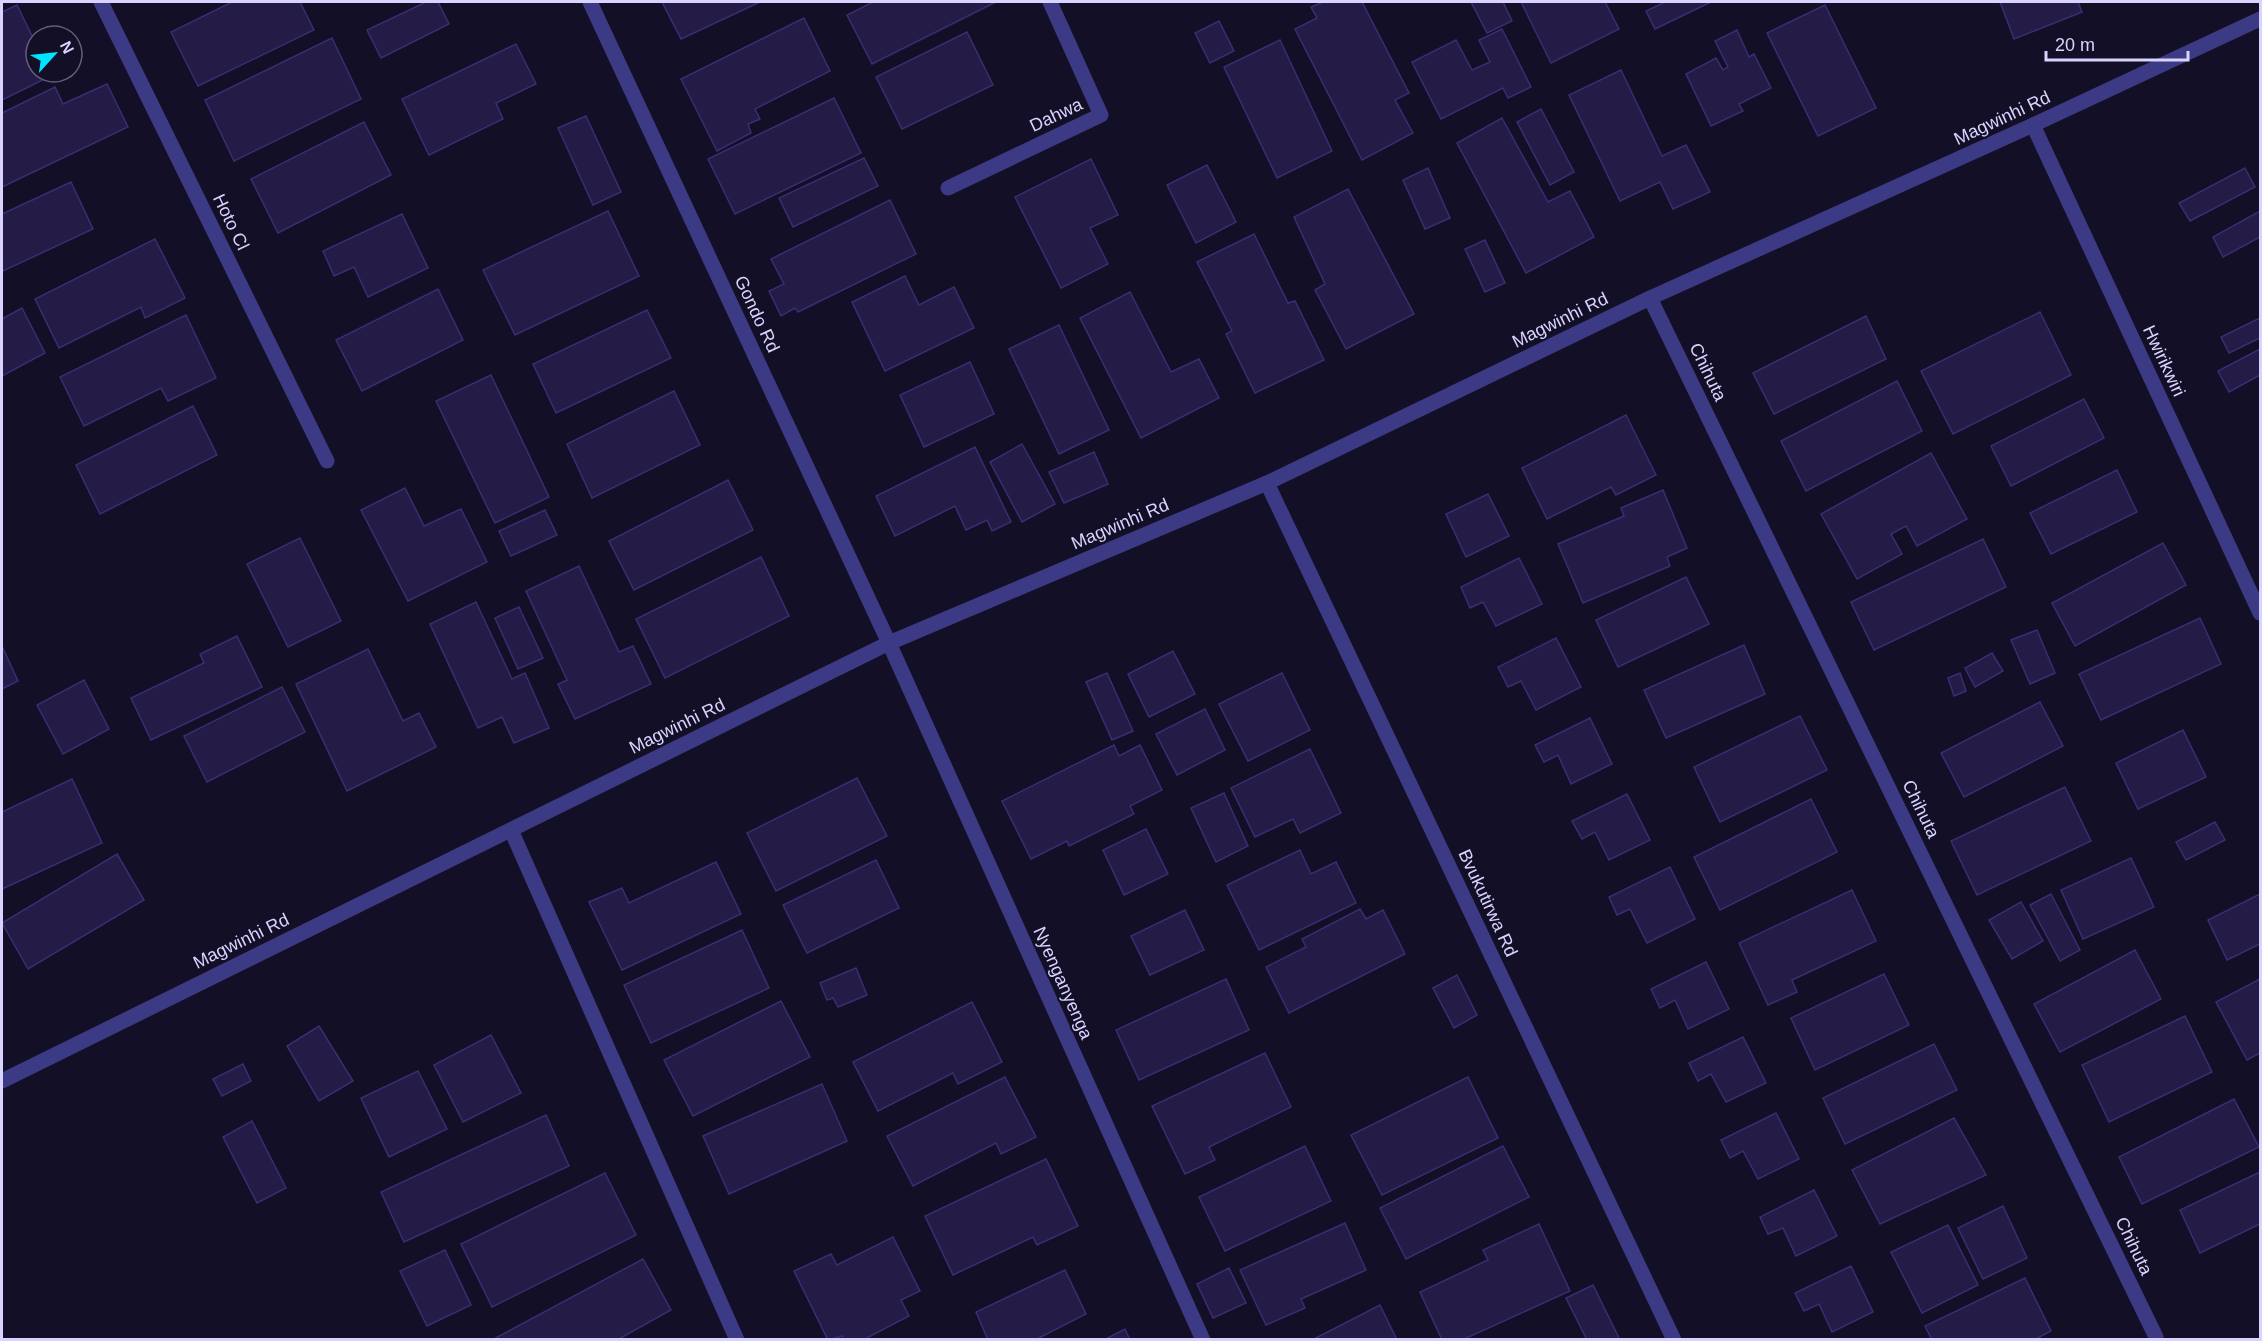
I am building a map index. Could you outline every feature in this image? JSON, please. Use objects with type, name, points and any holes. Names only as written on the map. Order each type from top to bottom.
[{"type":"street","name":"Hoto Cl","points":[[101,2],[327,461]]},
{"type":"street","name":"Gondo Rd","points":[[590,2],[889,643]]},
{"type":"street","name":"Dahwa","points":[[948,188],[1101,115],[1050,2]]},
{"type":"street","name":"Magwinhi Rd","points":[[2,1081],[889,643],[1267,483],[1650,298],[2033,125],[2260,19]]},
{"type":"street","name":"Hwirikwiri","points":[[2033,125],[2260,613]]},
{"type":"street","name":"Chihuta","points":[[1650,298],[2156,1337]]},
{"type":"street","name":"Bvukutirwa Rd","points":[[1267,483],[1674,1340]]},
{"type":"street","name":"Nyenganyenga","points":[[889,643],[1203,1340]]},
{"type":"street","points":[[511,830],[737,1340]]},
{"type":"building","points":[[232,2],[300,2],[314,30],[198,86],[171,32]]},
{"type":"building","points":[[426,2],[438,2],[449,24],[381,58],[367,30]]},
{"type":"building","points":[[662,2],[760,2],[681,39]]},
{"type":"building","points":[[873,2],[996,2],[872,64],[847,15]]},
{"type":"building","points":[[1323,2],[1362,2],[1409,93],[1395,100],[1413,133],[1362,160],[1295,29],[1317,18],[1311,7]]},
{"type":"building","points":[[1471,2],[1503,2],[1512,21],[1487,33]]},
{"type":"building","points":[[1521,2],[1605,2],[1619,29],[1551,63]]},
{"type":"building","points":[[1665,2],[1711,2],[1655,29],[1646,11]]},
{"type":"building","points":[[2000,2],[2078,2],[2082,12],[2014,39]]},
{"type":"building","points":[[17,5],[26,24],[24,24],[24,84],[35,84],[2,100],[2,12]]},
{"type":"building","points":[[1825,5],[1876,108],[1818,136],[1767,33]]},
{"type":"building","points":[[804,18],[830,71],[755,109],[760,119],[748,124],[751,133],[717,151],[681,79]]},
{"type":"building","points":[[1219,21],[1234,51],[1210,63],[1195,33]]},
{"type":"building","points":[[1502,29],[1531,87],[1508,98],[1503,88],[1441,119],[1412,62],[1456,40],[1472,70],[1490,62],[1479,40]]},
{"type":"building","points":[[1737,30],[1749,57],[1754,54],[1771,88],[1739,104],[1743,111],[1711,126],[1686,74],[1716,58],[1723,70],[1728,67],[1715,41]]},
{"type":"building","points":[[967,32],[993,85],[902,129],[876,77]]},
{"type":"building","points":[[332,38],[361,99],[234,161],[205,100]]},
{"type":"building","points":[[1280,40],[1332,151],[1277,178],[1224,67]]},
{"type":"building","points":[[516,44],[536,84],[496,103],[503,119],[429,155],[402,99]]},
{"type":"building","points":[[1621,70],[1662,156],[1686,145],[1710,192],[1673,209],[1660,182],[1620,201],[1569,95]]},
{"type":"building","points":[[107,84],[128,127],[2,187],[2,113],[55,87],[63,104]]},
{"type":"building","points":[[834,98],[861,153],[735,214],[708,159]]},
{"type":"building","points":[[1541,109],[1574,172],[1550,185],[1517,122]]},
{"type":"building","points":[[586,116],[621,192],[593,205],[558,128]]},
{"type":"building","points":[[1502,118],[1548,202],[1570,191],[1594,237],[1526,273],[1457,143]]},
{"type":"building","points":[[364,122],[391,175],[278,233],[251,179]]},
{"type":"building","points":[[864,158],[878,186],[793,227],[779,198]]},
{"type":"building","points":[[1091,159],[1118,215],[1090,228],[1108,264],[1061,288],[1015,197]]},
{"type":"building","points":[[1207,165],[1236,222],[1196,243],[1167,185]]},
{"type":"building","points":[[1428,168],[1450,218],[1425,229],[1403,180]]},
{"type":"building","points":[[2245,168],[2255,187],[2190,221],[2179,203]]},
{"type":"building","points":[[71,182],[93,229],[3,271],[2,214]]},
{"type":"building","points":[[1348,189],[1414,314],[1346,349],[1315,290],[1325,284],[1294,217]]},
{"type":"building","points":[[890,200],[916,254],[798,312],[795,308],[781,316],[769,291],[784,284],[771,259]]},
{"type":"building","points":[[608,211],[639,276],[515,335],[483,270]]},
{"type":"building","points":[[2260,211],[2260,237],[2223,257],[2213,237]]},
{"type":"building","points":[[402,214],[428,268],[368,297],[354,267],[334,276],[323,251]]},
{"type":"building","points":[[1254,234],[1288,303],[1295,301],[1324,360],[1255,393],[1226,334],[1232,331],[1197,262]]},
{"type":"building","points":[[155,239],[185,298],[145,318],[141,307],[59,348],[35,299]]},
{"type":"building","points":[[1485,240],[1505,283],[1485,292],[1465,249]]},
{"type":"building","points":[[905,276],[919,305],[954,287],[974,328],[885,371],[852,302]]},
{"type":"building","points":[[438,289],[463,340],[362,391],[336,340]]},
{"type":"building","points":[[1130,292],[1171,372],[1199,359],[1219,398],[1141,438],[1080,318]]},
{"type":"building","points":[[22,308],[45,353],[2,376],[2,319]]},
{"type":"building","points":[[647,310],[671,358],[556,413],[533,364]]},
{"type":"building","points":[[2040,312],[2071,375],[1953,434],[1921,371]]},
{"type":"building","points":[[186,315],[216,378],[168,401],[161,388],[84,426],[60,377]]},
{"type":"building","points":[[1866,316],[1886,359],[1774,414],[1753,373]]},
{"type":"building","points":[[2260,318],[2260,338],[2229,353],[2221,337]]},
{"type":"building","points":[[1059,325],[1109,430],[1059,454],[1009,349]]},
{"type":"building","points":[[2260,349],[2260,375],[2229,392],[2218,371]]},
{"type":"building","points":[[970,362],[994,414],[924,447],[900,395]]},
{"type":"building","points":[[491,375],[549,497],[495,523],[436,401]]},
{"type":"building","points":[[1897,381],[1922,431],[1806,491],[1781,441]]},
{"type":"building","points":[[674,391],[700,445],[592,498],[567,444]]},
{"type":"building","points":[[2084,399],[2104,438],[2011,486],[1991,446]]},
{"type":"building","points":[[193,406],[217,455],[100,514],[76,465]]},
{"type":"building","points":[[1626,415],[1656,475],[1616,495],[1611,487],[1547,519],[1522,468]]},
{"type":"building","points":[[1022,444],[1055,504],[1022,522],[990,462]]},
{"type":"building","points":[[975,447],[1011,522],[992,531],[987,520],[966,530],[955,506],[895,536],[876,496]]},
{"type":"building","points":[[1094,452],[1108,484],[1064,503],[1049,472]]},
{"type":"building","points":[[1931,453],[1967,519],[1917,546],[1906,526],[1891,534],[1902,554],[1857,579],[1821,514]]},
{"type":"building","points":[[2117,470],[2137,512],[2051,554],[2030,513]]},
{"type":"building","points":[[728,480],[753,530],[634,590],[609,541]]},
{"type":"building","points":[[405,488],[424,526],[461,509],[487,562],[408,601],[361,510]]},
{"type":"building","points":[[1663,490],[1687,548],[1667,557],[1670,566],[1583,603],[1558,544],[1624,516],[1621,508]]},
{"type":"building","points":[[1488,494],[1509,536],[1466,557],[1446,514]]},
{"type":"building","points":[[545,510],[557,535],[511,556],[499,531]]},
{"type":"building","points":[[300,538],[341,621],[288,647],[247,564]]},
{"type":"building","points":[[1983,539],[2006,587],[1874,650],[1851,602]]},
{"type":"building","points":[[2163,543],[2186,585],[2075,646],[2052,603]]},
{"type":"building","points":[[761,557],[789,616],[665,678],[636,619]]},
{"type":"building","points":[[1519,558],[1542,604],[1496,626],[1483,602],[1470,608],[1461,587]]},
{"type":"building","points":[[579,566],[619,652],[633,646],[651,684],[575,719],[558,684],[567,680],[526,591]]},
{"type":"building","points":[[1686,577],[1709,624],[1618,667],[1596,620]]},
{"type":"building","points":[[476,602],[512,679],[525,673],[549,728],[514,743],[502,717],[478,728],[430,624]]},
{"type":"building","points":[[519,607],[543,658],[518,669],[495,618]]},
{"type":"building","points":[[2200,618],[2221,664],[2101,720],[2079,674]]},
{"type":"building","points":[[2037,630],[2055,673],[2030,684],[2011,640]]},
{"type":"building","points":[[237,636],[262,687],[151,740],[131,698],[204,663],[200,654]]},
{"type":"building","points":[[1556,638],[1581,687],[1536,710],[1521,681],[1508,687],[1498,667]]},
{"type":"building","points":[[1744,645],[1765,694],[1666,738],[1644,690]]},
{"type":"building","points":[[2,646],[18,681],[2,689]]},
{"type":"building","points":[[368,649],[403,721],[419,713],[436,747],[347,791],[296,684]]},
{"type":"building","points":[[1173,651],[1195,694],[1149,717],[1128,674]]},
{"type":"building","points":[[1992,653],[2003,671],[1975,687],[1965,668]]},
{"type":"building","points":[[1107,673],[1133,731],[1112,740],[1086,682]]},
{"type":"building","points":[[1282,673],[1310,730],[1248,761],[1219,704]]},
{"type":"building","points":[[1960,673],[1966,691],[1954,696],[1948,678]]},
{"type":"building","points":[[84,680],[109,729],[63,754],[37,705]]},
{"type":"building","points":[[282,687],[305,732],[207,782],[184,736]]},
{"type":"building","points":[[2040,702],[2063,746],[1964,797],[1941,753]]},
{"type":"building","points":[[1205,709],[1225,750],[1177,775],[1156,734]]},
{"type":"building","points":[[1800,716],[1827,770],[1720,822],[1694,767]]},
{"type":"building","points":[[1590,718],[1612,764],[1571,784],[1558,755],[1544,762],[1535,745]]},
{"type":"building","points":[[2183,730],[2206,777],[2138,809],[2116,763]]},
{"type":"building","points":[[1114,745],[1119,756],[1140,745],[1162,790],[1130,806],[1134,814],[1069,846],[1067,841],[1031,859],[1002,801]]},
{"type":"building","points":[[1310,749],[1341,813],[1300,833],[1293,819],[1255,837],[1231,788]]},
{"type":"building","points":[[857,778],[887,836],[776,891],[747,833]]},
{"type":"building","points":[[72,779],[102,843],[2,889],[2,812]]},
{"type":"building","points":[[2065,787],[2091,841],[1977,895],[1951,841]]},
{"type":"building","points":[[1224,793],[1248,846],[1216,862],[1191,808]]},
{"type":"building","points":[[1627,794],[1650,840],[1609,860],[1595,832],[1582,839],[1572,821]]},
{"type":"building","points":[[1811,799],[1837,852],[1720,910],[1694,857]]},
{"type":"building","points":[[2215,822],[2225,840],[2186,860],[2176,842]]},
{"type":"building","points":[[1146,829],[1168,874],[1124,895],[1103,850]]},
{"type":"building","points":[[1300,850],[1311,874],[1336,862],[1356,903],[1259,950],[1227,885]]},
{"type":"building","points":[[117,854],[144,900],[28,969],[2,923]]},
{"type":"building","points":[[2131,858],[2154,907],[2083,939],[2061,890]]},
{"type":"building","points":[[876,860],[899,908],[807,953],[783,905]]},
{"type":"building","points":[[716,862],[741,914],[622,970],[589,902],[622,888],[629,903]]},
{"type":"building","points":[[1670,867],[1695,919],[1647,943],[1630,909],[1617,915],[1609,897]]},
{"type":"building","points":[[1852,890],[1876,941],[1792,980],[1797,992],[1768,1005],[1739,943]]},
{"type":"building","points":[[2051,894],[2080,950],[2060,961],[2030,905]]},
{"type":"building","points":[[2260,894],[2260,944],[2227,960],[2208,920]]},
{"type":"building","points":[[2021,902],[2043,941],[2012,959],[1989,920]]},
{"type":"building","points":[[1360,909],[1366,919],[1383,910],[1405,954],[1289,1013],[1266,967],[1306,947],[1302,939]]},
{"type":"building","points":[[1185,910],[1204,950],[1150,975],[1131,936]]},
{"type":"building","points":[[742,930],[769,988],[651,1043],[624,985]]},
{"type":"building","points":[[2135,950],[2161,999],[2060,1052],[2034,1004]]},
{"type":"building","points":[[1706,962],[1729,1009],[1688,1029],[1675,1000],[1660,1008],[1651,989]]},
{"type":"building","points":[[856,968],[867,995],[838,1007],[833,998],[827,1000],[820,983]]},
{"type":"building","points":[[1884,974],[1909,1025],[1815,1070],[1791,1018]]},
{"type":"building","points":[[1457,975],[1477,1015],[1454,1028],[1433,988]]},
{"type":"building","points":[[1226,979],[1249,1030],[1139,1080],[1116,1030]]},
{"type":"building","points":[[2260,979],[2260,1053],[2247,1060],[2216,1002]]},
{"type":"building","points":[[781,1001],[810,1057],[693,1116],[664,1060]]},
{"type":"building","points":[[972,1002],[1002,1062],[958,1084],[953,1073],[878,1111],[853,1062]]},
{"type":"building","points":[[2185,1016],[2212,1072],[2109,1122],[2082,1065]]},
{"type":"building","points":[[319,1026],[353,1081],[319,1101],[287,1046]]},
{"type":"building","points":[[491,1035],[521,1093],[463,1122],[434,1065]]},
{"type":"building","points":[[1743,1037],[1766,1083],[1726,1102],[1711,1074],[1698,1081],[1689,1063]]},
{"type":"building","points":[[1934,1044],[1957,1090],[1845,1144],[1823,1098]]},
{"type":"building","points":[[1265,1053],[1291,1107],[1209,1147],[1215,1160],[1185,1174],[1152,1106]]},
{"type":"building","points":[[243,1064],[251,1081],[222,1096],[213,1079]]},
{"type":"building","points":[[418,1071],[447,1129],[389,1157],[361,1098]]},
{"type":"building","points":[[1005,1077],[1036,1137],[1001,1154],[996,1143],[913,1186],[887,1136]]},
{"type":"building","points":[[1468,1077],[1498,1138],[1382,1195],[1351,1135]]},
{"type":"building","points":[[822,1084],[847,1141],[729,1194],[703,1136]]},
{"type":"building","points":[[2234,1099],[2259,1147],[2142,1204],[2119,1157]]},
{"type":"building","points":[[1776,1113],[1799,1159],[1758,1179],[1743,1151],[1730,1158],[1721,1140]]},
{"type":"building","points":[[546,1115],[569,1166],[404,1242],[381,1192]]},
{"type":"building","points":[[1954,1118],[1986,1175],[1880,1224],[1852,1170]]},
{"type":"building","points":[[252,1121],[286,1188],[257,1203],[223,1137]]},
{"type":"building","points":[[1305,1146],[1331,1201],[1225,1251],[1199,1197]]},
{"type":"building","points":[[1503,1146],[1529,1197],[1406,1259],[1380,1208]]},
{"type":"building","points":[[1046,1159],[1078,1226],[1037,1245],[1033,1237],[953,1275],[925,1216]]},
{"type":"building","points":[[2260,1172],[2260,1224],[2200,1253],[2180,1210]]},
{"type":"building","points":[[605,1173],[636,1235],[492,1307],[461,1244]]},
{"type":"building","points":[[1814,1190],[1837,1236],[1796,1256],[1783,1228],[1768,1234],[1760,1217]]},
{"type":"building","points":[[2003,1206],[2027,1258],[1983,1279],[1958,1228]]},
{"type":"building","points":[[1345,1223],[1366,1270],[1301,1299],[1305,1308],[1266,1325],[1240,1270]]},
{"type":"building","points":[[1539,1224],[1570,1291],[1462,1340],[1442,1340],[1420,1292],[1488,1260],[1483,1250]]},
{"type":"building","points":[[1948,1225],[1978,1285],[1922,1313],[1891,1252]]},
{"type":"building","points":[[893,1237],[920,1291],[901,1300],[909,1316],[863,1340],[844,1340],[842,1336],[828,1340],[794,1271],[831,1254],[837,1265]]},
{"type":"building","points":[[445,1250],[471,1305],[427,1326],[400,1271]]},
{"type":"building","points":[[643,1259],[671,1310],[617,1340],[492,1340]]},
{"type":"building","points":[[1851,1266],[1873,1312],[1832,1332],[1819,1304],[1804,1311],[1795,1293]]},
{"type":"building","points":[[1229,1268],[1246,1303],[1213,1318],[1197,1284]]},
{"type":"building","points":[[1065,1270],[1086,1314],[1035,1340],[988,1340],[976,1312]]},
{"type":"building","points":[[2025,1278],[2051,1331],[2034,1340],[1932,1340],[1925,1326]]},
{"type":"building","points":[[1593,1285],[1620,1340],[1587,1340],[1566,1298]]},
{"type":"building","points":[[1380,1305],[1397,1340],[1312,1340]]},
{"type":"building","points":[[1125,1329],[1130,1340],[1104,1340]]}]
